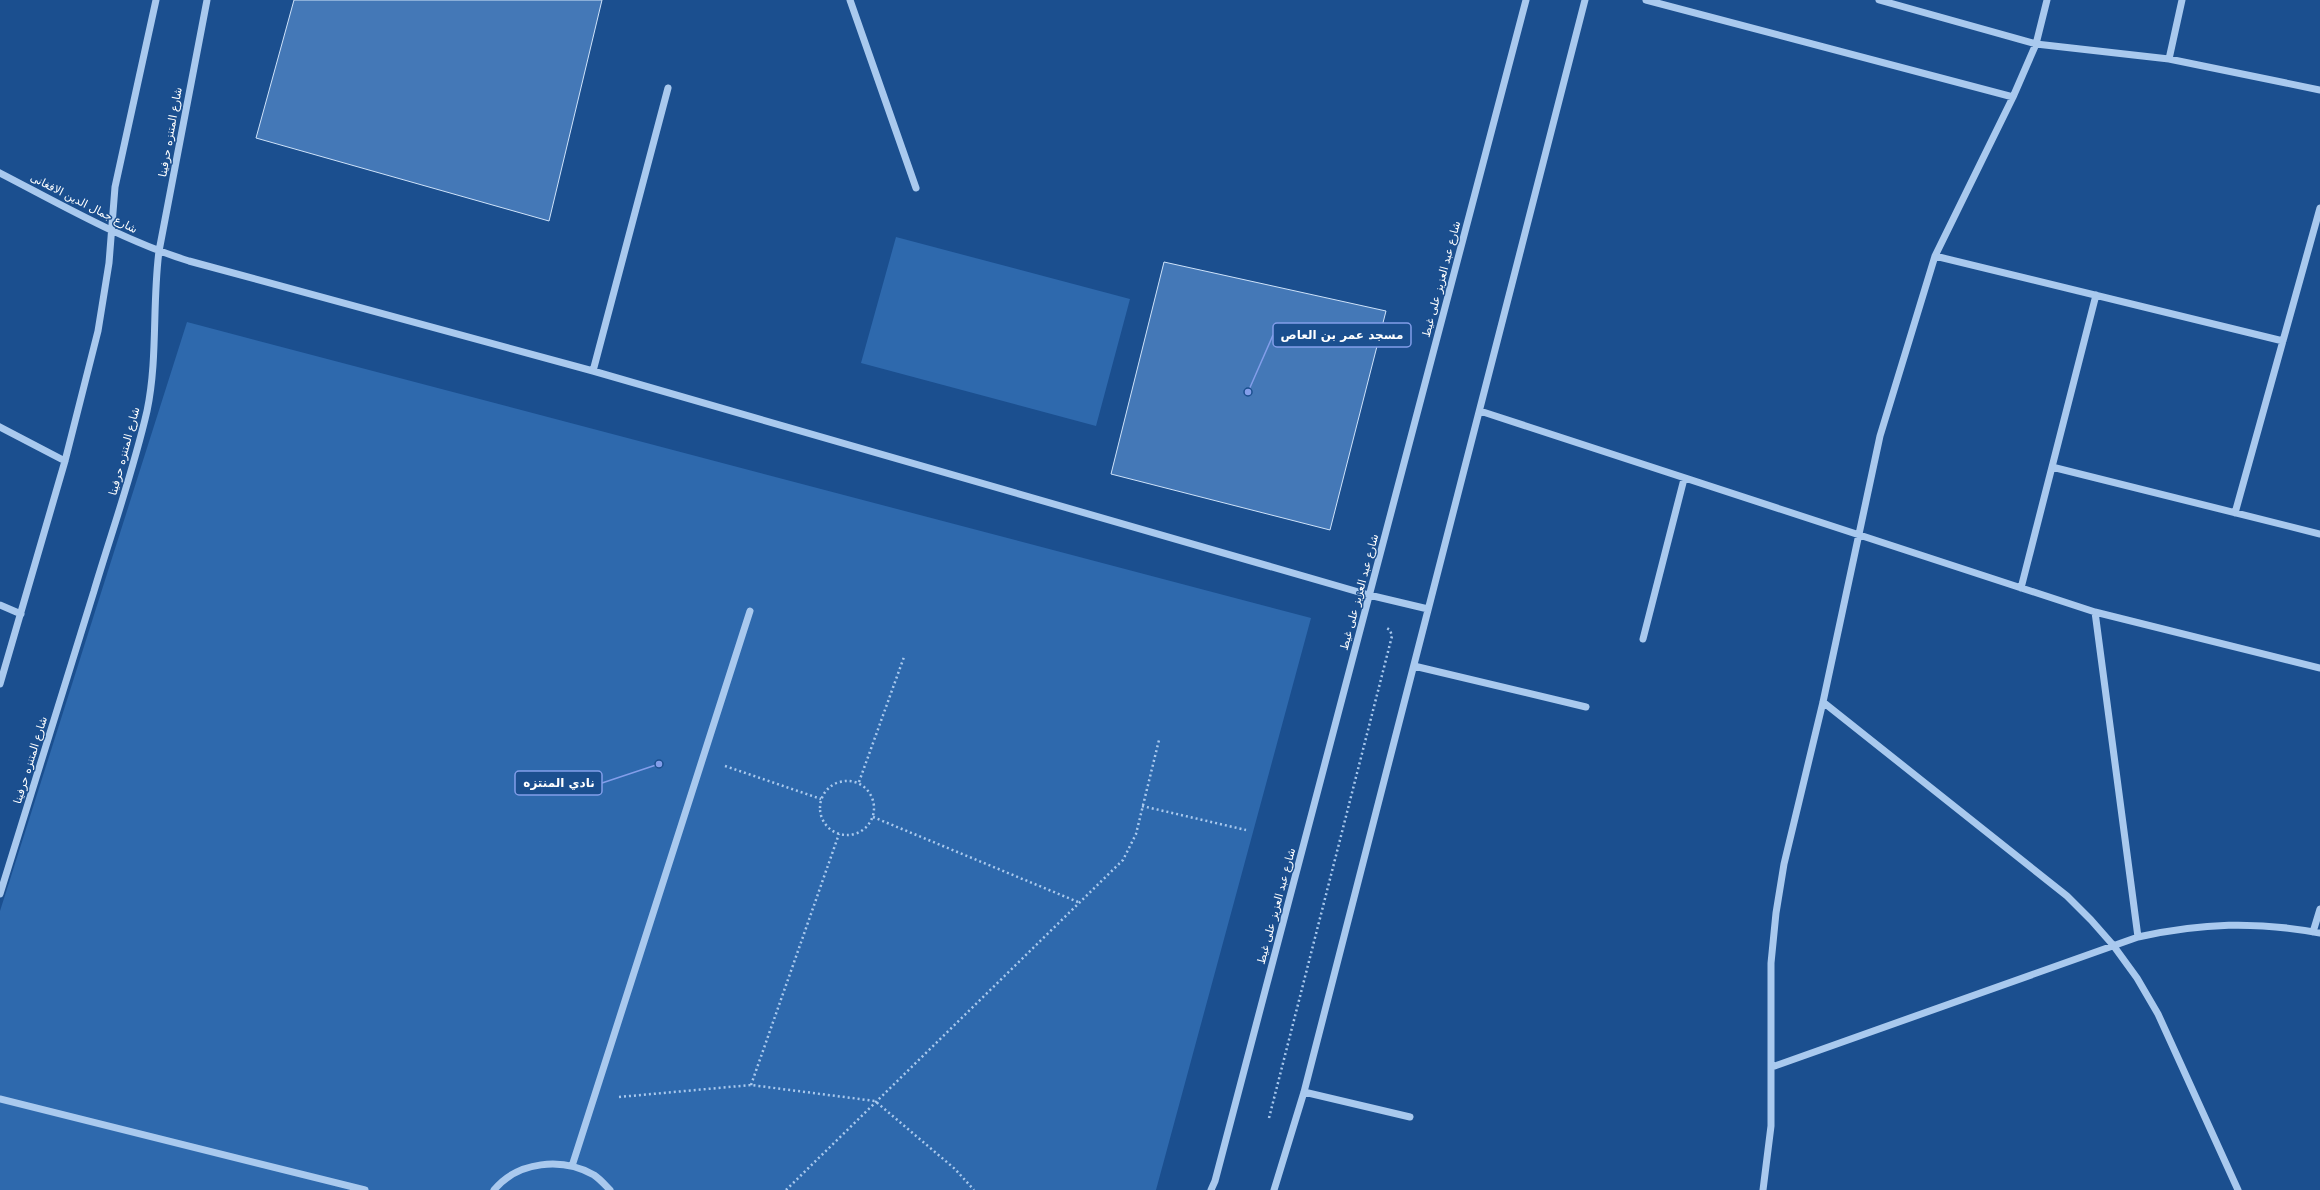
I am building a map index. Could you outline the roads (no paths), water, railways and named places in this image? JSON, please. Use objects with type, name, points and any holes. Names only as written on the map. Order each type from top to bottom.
[{"type":"street","points":[[0,684],[65,461],[98,331],[109,263],[111,231],[123,144],[156,0]]},
{"type":"street","name":"شارع المتنزه حرفينا","points":[[0,894],[124,492],[147,410],[153,368],[156,325],[155,288],[159,251],[207,0]]},
{"type":"street","points":[[850,0],[916,188]]},
{"type":"street","name":"شارع عبد العزيز على غيط","points":[[1211,1190],[1217,1173],[1526,0]]},
{"type":"street","points":[[1274,1190],[1304,1092],[1585,0]]},
{"type":"street","points":[[1646,0],[2013,97]]},
{"type":"street","points":[[1879,0],[2036,44],[2169,59],[2320,90]]},
{"type":"street","points":[[1763,1190],[1771,1126],[1772,963],[1776,913],[1784,864],[1823,702],[1880,436],[1935,256],[2013,97],[2036,44],[2047,0]]},
{"type":"street","points":[[2169,59],[2182,0]]},
{"type":"street","points":[[593,371],[668,88]]},
{"type":"street","name":"شارع جمال الدين الافغانى","points":[[0,173],[111,231],[159,251],[593,371],[1369,595],[1428,609]]},
{"type":"street","points":[[2235,513],[2283,341],[2316,234],[2320,208]]},
{"type":"street","points":[[1935,256],[2283,341]]},
{"type":"street","points":[[2022,588],[2096,296]]},
{"type":"street","points":[[1480,411],[1684,479],[2095,612],[2320,668]]},
{"type":"street","points":[[0,427],[65,461]]},
{"type":"street","points":[[2052,467],[2320,534]]},
{"type":"street","points":[[1643,639],[1684,479]]},
{"type":"street","points":[[0,605],[21,614]]},
{"type":"street","points":[[572,1166],[750,611]]},
{"type":"street","points":[[2095,612],[2138,937]]},
{"type":"street","points":[[1414,666],[1586,708]]},
{"type":"street","points":[[1823,702],[2067,896],[2113,945],[2137,978],[2158,1014],[2238,1190]]},
{"type":"street","points":[[1772,1067],[2138,937],[2176,928],[2216,924],[2254,925],[2317,933],[2320,909]]},
{"type":"street","points":[[1304,1092],[1410,1117]]},
{"type":"street","points":[[0,1099],[365,1190]]},
{"type":"street","points":[[494,1190],[514,1174],[533,1166],[552,1163],[572,1166],[595,1176],[610,1190]]},
{"type":"place","name":"مسجد عمر بن العاص","points":[[1248,392]]},
{"type":"place","name":"نادي المنتزه","points":[[659,764]]}]
